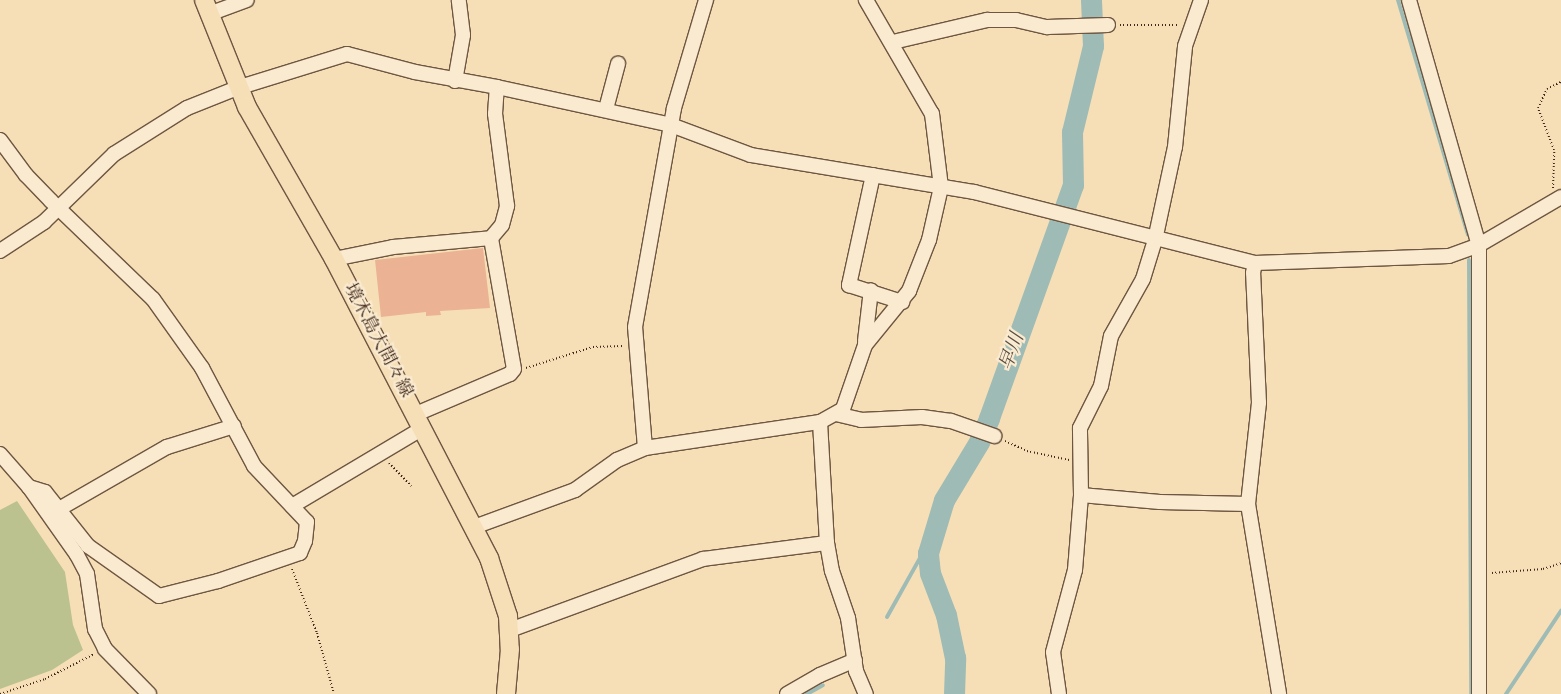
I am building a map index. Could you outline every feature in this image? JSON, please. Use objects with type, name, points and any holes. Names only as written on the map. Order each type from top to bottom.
[{"type":"main road","name":"境木島大間々線","points":[[206,7],[238,88],[334,259],[474,527],[504,599],[510,630],[506,694]]},
{"type":"street","points":[[206,7],[247,0]]},
{"type":"street","points":[[455,80],[464,25],[459,0]]},
{"type":"street","points":[[645,448],[635,327],[671,124],[695,26],[706,0]]},
{"type":"street","points":[[865,345],[902,302],[929,240],[941,186],[932,114],[866,0]]},
{"type":"street","points":[[1059,694],[1054,641],[1075,570],[1081,495],[1080,428],[1101,386],[1111,336],[1143,279],[1155,240],[1175,147],[1184,46],[1190,25],[1201,0]]},
{"type":"street","points":[[1409,0],[1479,245],[1479,694]]},
{"type":"street","points":[[892,42],[988,20],[1016,20],[1047,27],[1108,25]]},
{"type":"street","points":[[0,251],[28,234],[59,208],[96,170],[134,140],[187,108],[238,88],[347,54],[455,80],[497,87],[671,124],[740,152],[941,186],[1042,209],[1155,240],[1256,263],[1414,260],[1449,256],[1479,245],[1557,192]]},
{"type":"street","points":[[606,110],[618,64]]},
{"type":"street","points":[[334,259],[393,246],[491,238],[502,225],[507,206],[496,114],[497,87]]},
{"type":"street","points":[[0,140],[26,175],[153,300],[202,368],[254,466],[307,522],[303,551],[287,558],[159,596],[88,546],[40,488],[29,487]]},
{"type":"street","points":[[873,175],[850,285],[871,290],[902,302]]},
{"type":"street","points":[[292,506],[380,453],[420,421],[510,374],[514,369],[491,238]]},
{"type":"street","points":[[1256,263],[1253,273],[1259,403],[1248,504],[1279,694]]},
{"type":"street","points":[[474,527],[565,495],[622,457],[645,448],[820,422],[836,414],[847,403],[865,345],[871,290]]},
{"type":"street","points":[[836,414],[861,420],[922,417],[966,426],[994,436]]},
{"type":"street","points":[[820,422],[827,542],[832,571],[848,618],[854,660],[866,694]]},
{"type":"street","points":[[59,509],[167,447],[234,426]]},
{"type":"street","points":[[0,454],[29,487],[82,564],[89,586],[95,629],[105,649],[149,694]]},
{"type":"street","points":[[1081,495],[1160,502],[1248,504]]},
{"type":"street","points":[[510,630],[703,559],[827,542]]},
{"type":"street","points":[[787,694],[820,675],[854,660]]},
{"type":"path","points":[[1108,25],[1190,25]]},
{"type":"path","points":[[1557,192],[1554,150],[1538,108],[1547,89],[1561,82]]},
{"type":"path","points":[[514,369],[593,347],[635,345]]},
{"type":"path","points":[[994,436],[1027,451],[1081,461]]},
{"type":"path","points":[[380,453],[411,486]]},
{"type":"path","points":[[287,558],[317,633],[334,694]]},
{"type":"path","points":[[1478,574],[1543,569],[1561,563]]},
{"type":"path","points":[[0,694],[45,679],[105,649]]},
{"type":"green space","points":[[17,501],[65,572],[73,625],[83,650],[52,670],[0,689],[0,510]]},
{"type":"building","points":[[483,248],[490,308],[440,311],[441,315],[426,316],[426,312],[381,317],[375,260]]},
{"type":"waterway","name":"早川","points":[[954,694],[955,658],[946,615],[930,573],[928,553],[944,500],[979,442],[989,418],[1073,185],[1072,132],[1093,46],[1091,0]]},
{"type":"waterway","points":[[1398,0],[1468,235]]},
{"type":"waterway","points":[[1469,260],[1471,694]]},
{"type":"waterway","points":[[887,617],[920,558],[928,553]]},
{"type":"waterway","points":[[1506,694],[1561,611]]},
{"type":"waterway","points":[[807,694],[823,685]]}]
